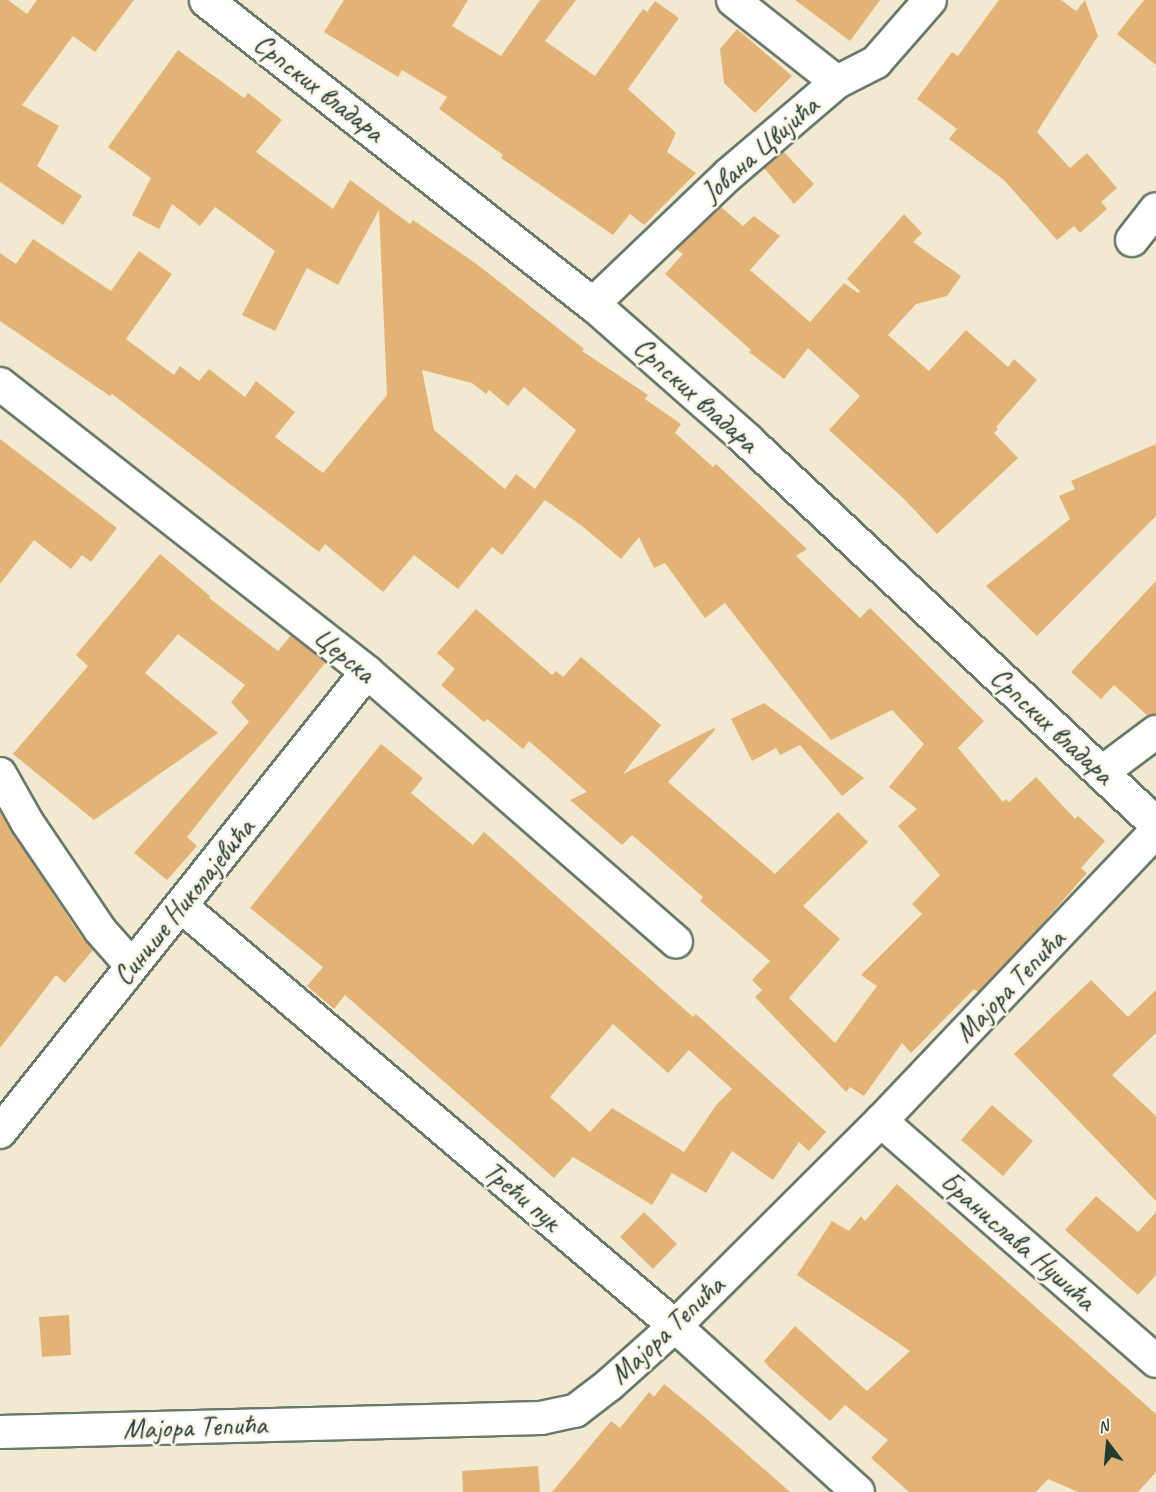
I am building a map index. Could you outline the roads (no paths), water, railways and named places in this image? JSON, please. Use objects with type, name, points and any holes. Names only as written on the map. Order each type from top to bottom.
[{"type":"main road","name":"Српских владара","points":[[206,0],[593,304],[747,440],[1156,825]]},
{"type":"street","points":[[733,0],[837,82]]},
{"type":"street","name":"Јована Цвијића","points":[[593,304],[728,176],[837,82],[876,62],[930,0]]},
{"type":"street","points":[[1132,240],[1156,209]]},
{"type":"street","name":"Церска","points":[[0,384],[367,672],[676,942]]},
{"type":"street","name":"Синише Николајевића","points":[[0,1132],[367,672]]},
{"type":"street","points":[[1101,773],[1156,732]]},
{"type":"street","points":[[0,774],[27,822],[100,930],[132,966]]},
{"type":"street","name":"Мајора Тепића","points":[[0,1432],[557,1416],[575,1411],[588,1403],[675,1326],[881,1121],[1156,831]]},
{"type":"street","name":"Трећи пук","points":[[181,906],[675,1326],[858,1492]]},
{"type":"street","name":"Бранислава Нушића","points":[[881,1121],[1156,1361]]}]
